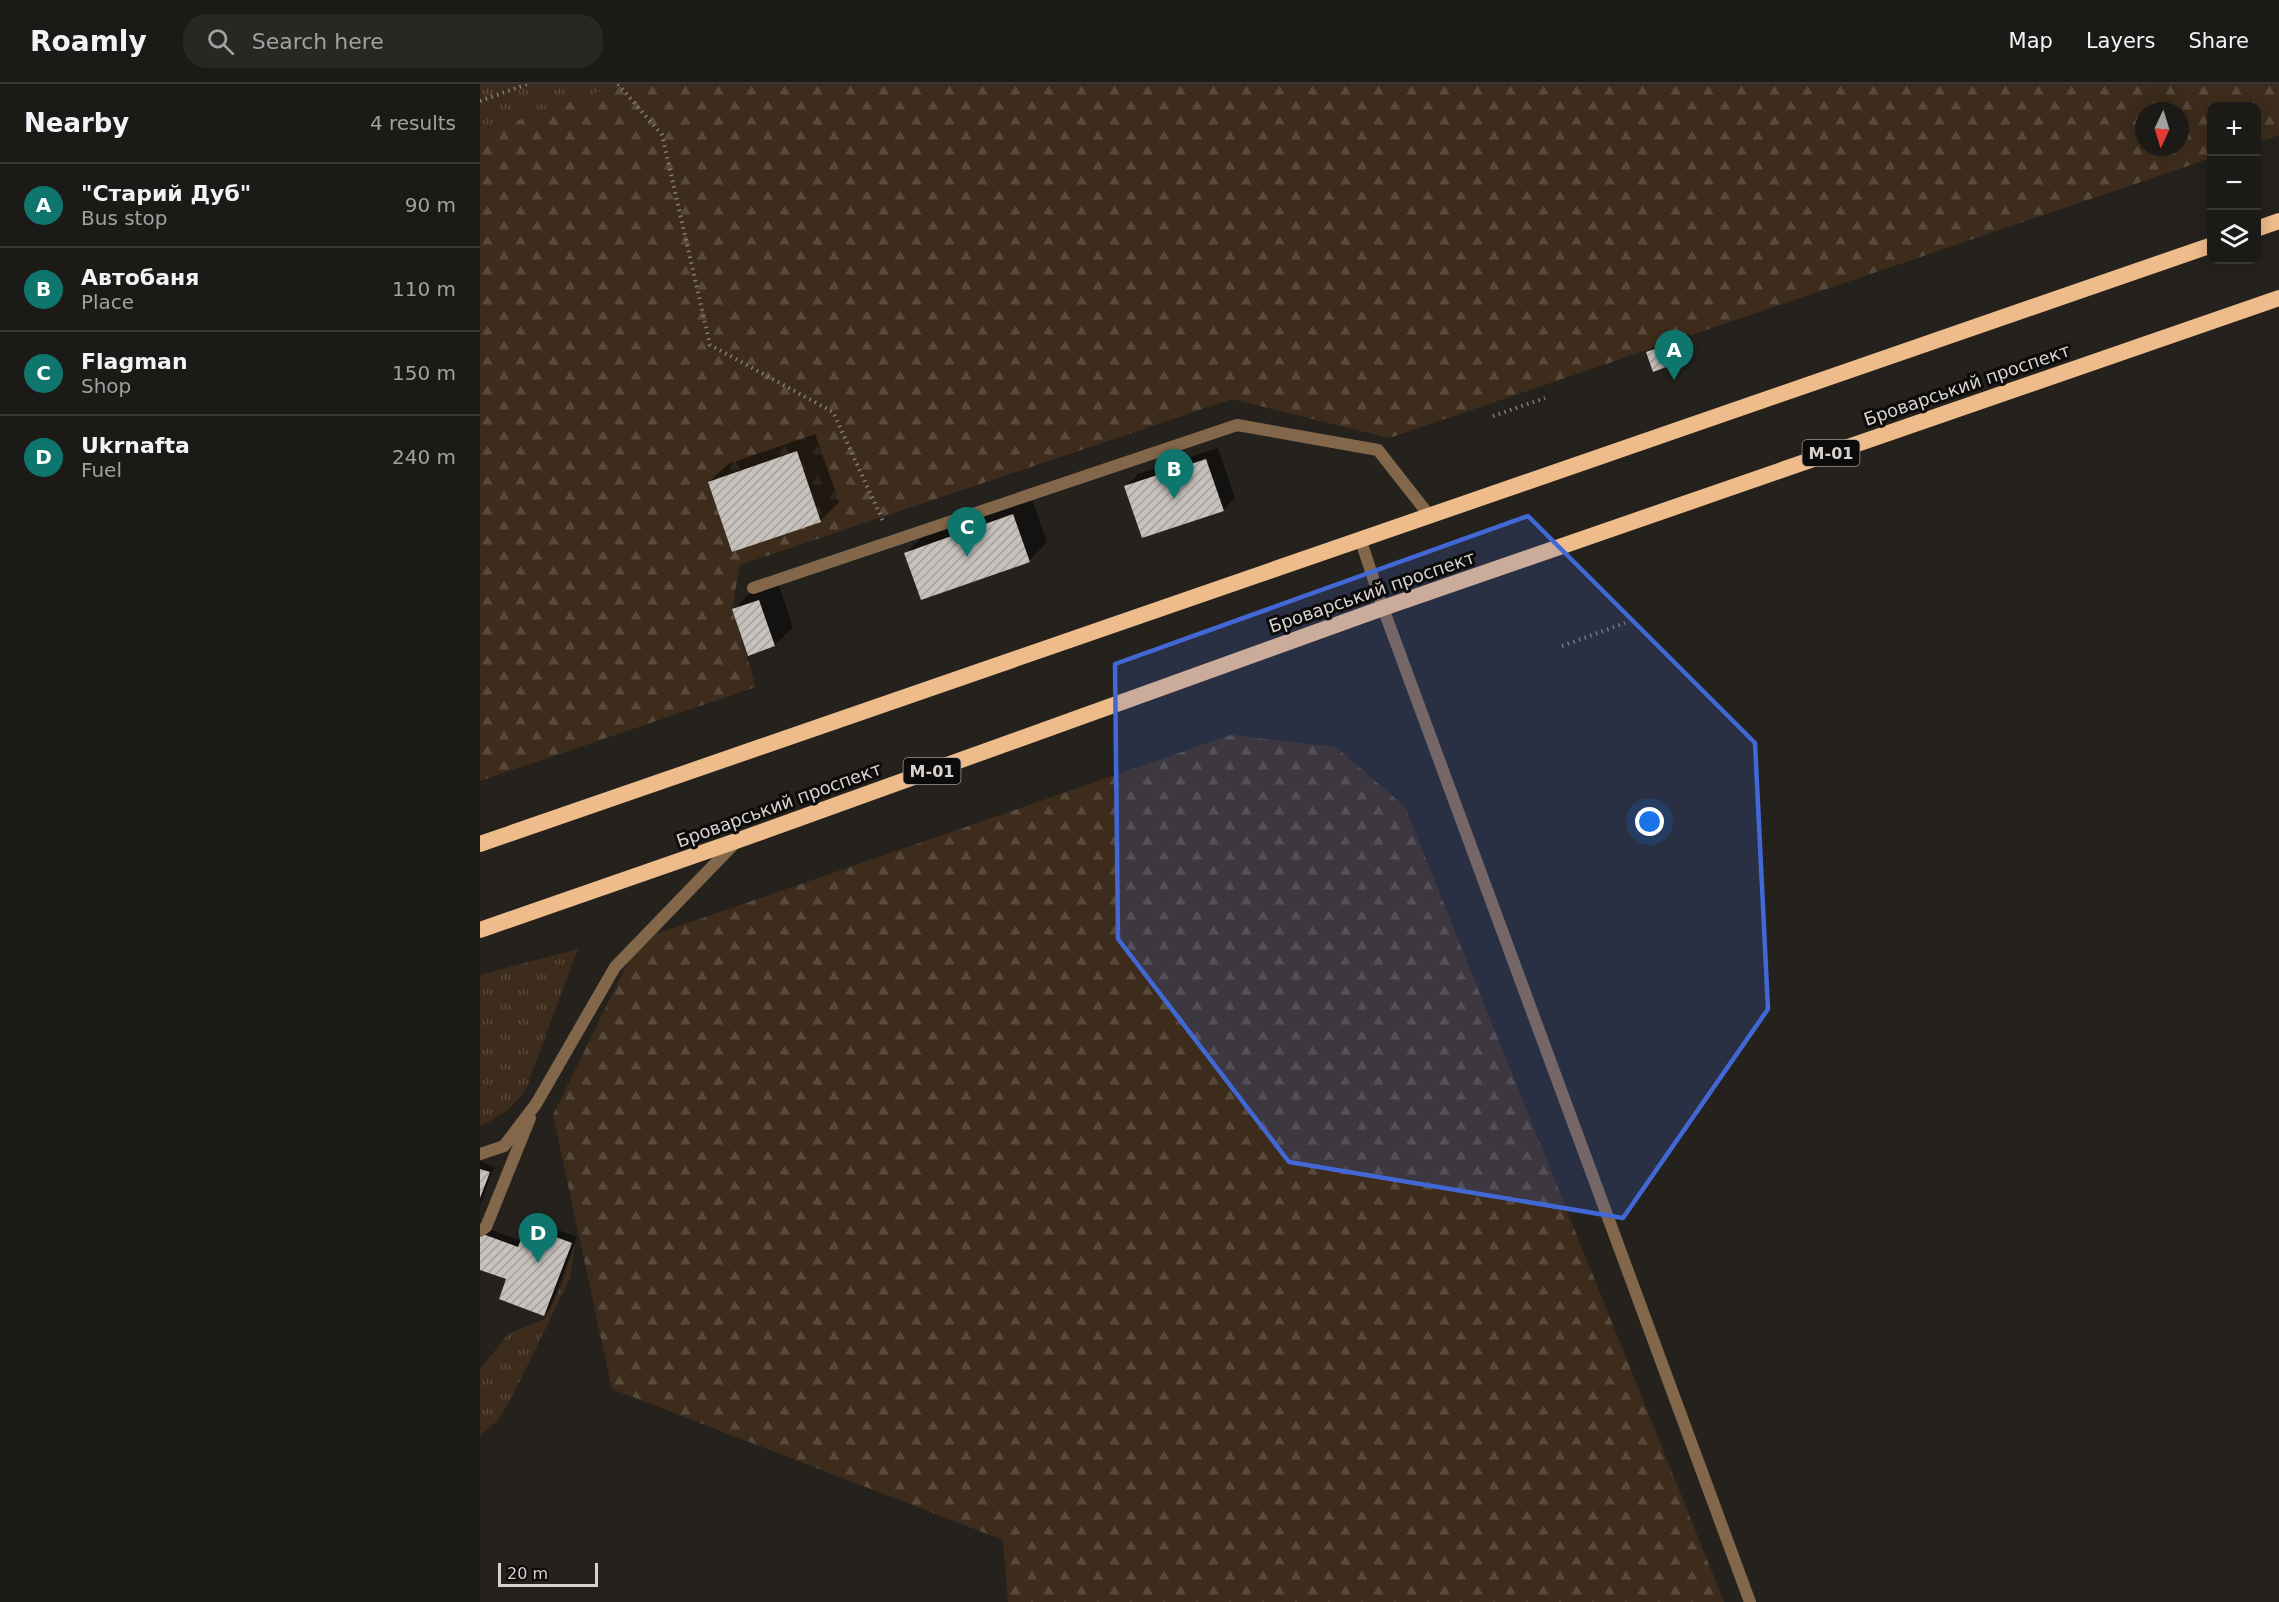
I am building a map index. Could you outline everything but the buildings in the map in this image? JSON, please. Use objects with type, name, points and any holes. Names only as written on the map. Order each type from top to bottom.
[{"type":"highway","points":[[2261,227],[2279,221]]},
{"type":"highway","points":[[480,844],[2207,246]]},
{"type":"highway","name":"Броварський проспект","points":[[480,930],[736,841],[1383,608],[2279,298]]},
{"type":"street","points":[[753,588],[1237,425],[1378,450],[1429,515]]},
{"type":"street","points":[[1360,538],[1383,608],[1750,1602]]},
{"type":"street","points":[[480,1240],[536,1104],[615,967],[736,841]]},
{"type":"street","points":[[480,1154],[504,1146],[536,1104]]},
{"type":"path","points":[[480,101],[528,84]]},
{"type":"path","points":[[618,84],[662,135],[710,345],[833,412],[892,541]]},
{"type":"path","points":[[1493,416],[1545,398]]},
{"type":"path","points":[[1562,646],[1625,623]]},
{"type":"highlighted area","points":[[1528,516],[1755,743],[1768,1009],[1623,1218],[1289,1162],[1118,939],[1115,664]]},
{"type":"green space","points":[[480,84],[621,84],[480,134]]},
{"type":"green space","points":[[621,84],[2279,84],[2279,135],[2261,142],[2261,102],[2207,102],[2207,159],[1389,438],[1232,399],[740,565],[732,609],[756,687],[480,781],[480,134]]},
{"type":"green space","points":[[1231,735],[1336,747],[1405,807],[1724,1602],[1008,1602],[1003,1540],[612,1389],[553,1115],[639,940]]},
{"type":"green space","points":[[578,949],[525,1091],[509,1109],[480,1127],[480,975]]},
{"type":"green space","points":[[575,1243],[570,1278],[516,1389],[499,1419],[480,1436],[480,1370],[508,1334],[545,1319],[562,1284]]},
{"type":"place","name":"\"Старий Дуб\"","points":[[1674,380]]},
{"type":"place","name":"Автобаня","points":[[1174,499]]},
{"type":"place","name":"Flagman","points":[[967,557]]},
{"type":"place","name":"Ukrnafta","points":[[538,1263]]}]
